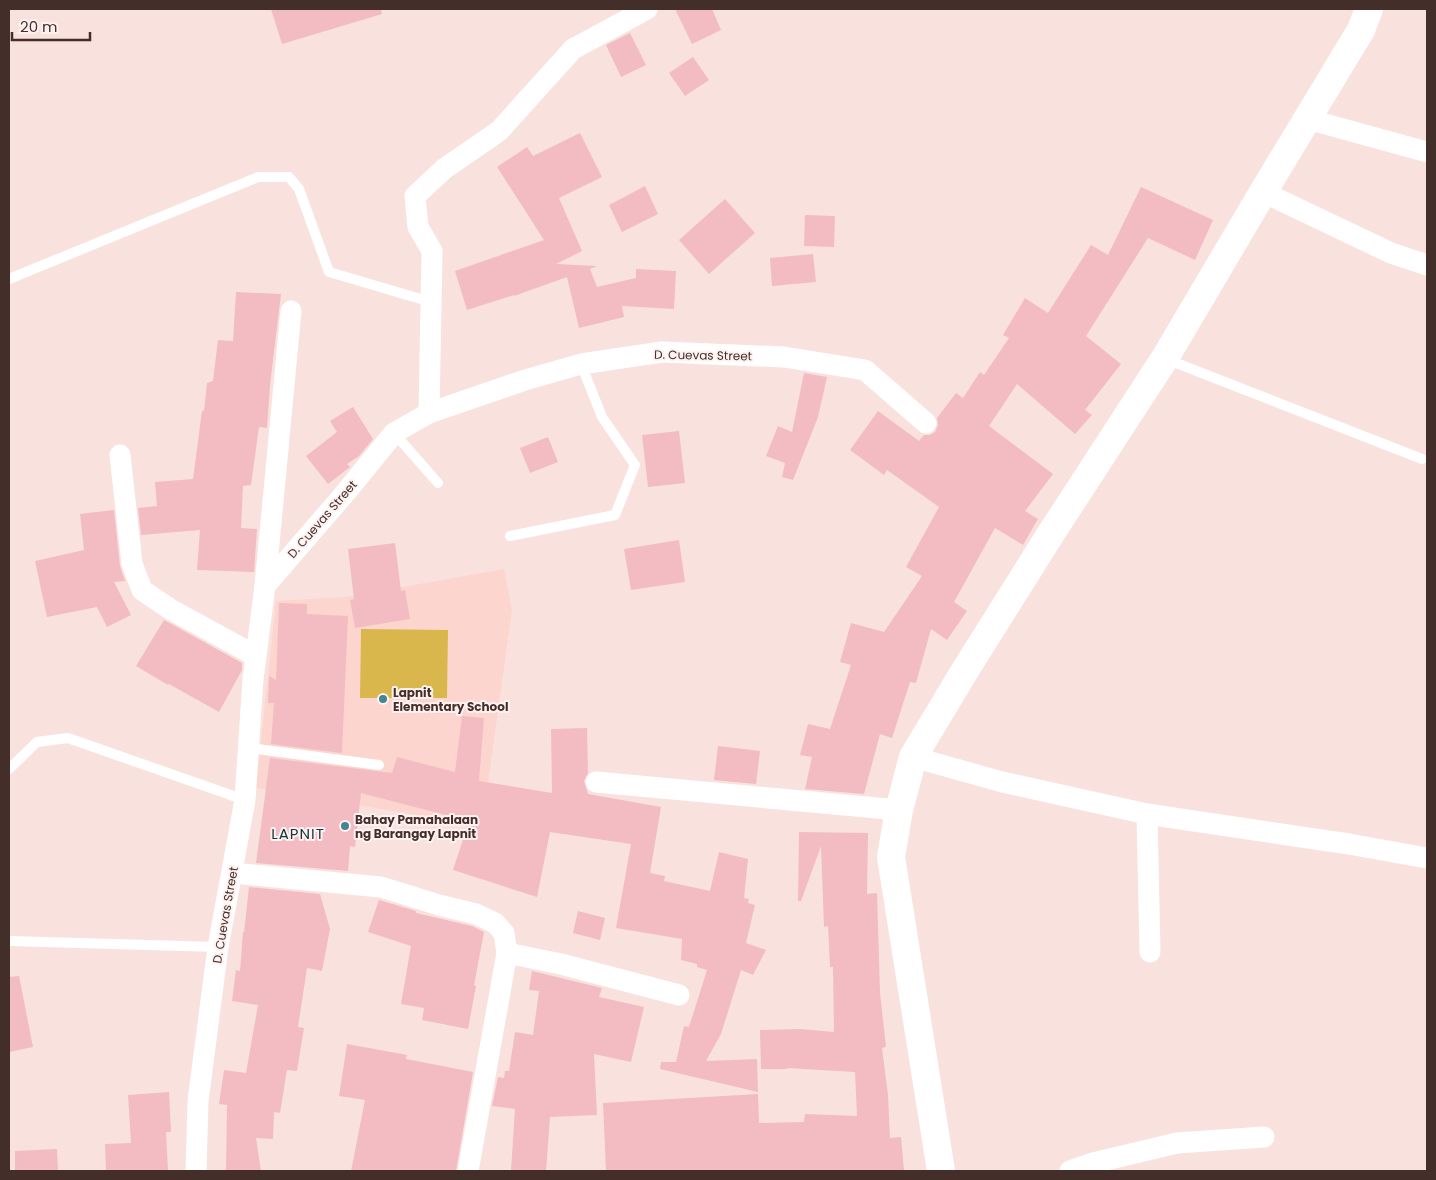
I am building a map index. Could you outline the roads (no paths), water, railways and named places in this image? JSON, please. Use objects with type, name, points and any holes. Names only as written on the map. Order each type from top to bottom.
[{"type":"street","points":[[429,414],[432,252],[418,227],[415,196],[444,169],[499,131],[573,48],[647,9]]},
{"type":"street","points":[[940,1171],[890,856],[899,810],[913,757],[1050,535],[1165,358],[1361,30],[1369,9]]},
{"type":"street","points":[[1307,119],[1427,152]]},
{"type":"street","points":[[1263,192],[1391,253],[1427,265]]},
{"type":"street","points":[[265,586],[291,311]]},
{"type":"street","name":"D. Cuevas Street","points":[[196,1171],[198,1102],[218,947],[245,800],[256,656],[265,586],[394,433],[429,414],[525,380],[581,364],[662,352],[784,357],[865,370],[926,423]]},
{"type":"street","points":[[120,454],[132,564],[142,590],[170,609],[256,656]]},
{"type":"street","points":[[913,757],[1002,782],[1147,814],[1349,844],[1427,858]]},
{"type":"street","points":[[596,782],[899,810]]},
{"type":"street","points":[[1147,814],[1150,952]]},
{"type":"street","points":[[233,873],[381,887],[476,914],[495,923],[504,933],[506,952],[468,1171]]},
{"type":"street","points":[[506,952],[561,964],[679,995]]},
{"type":"street","points":[[1070,1171],[1093,1163],[1177,1143],[1264,1137]]},
{"type":"lane","points":[[9,279],[258,178],[289,176],[299,189],[329,272],[431,302]]},
{"type":"lane","points":[[1165,358],[1422,459]]},
{"type":"lane","points":[[510,536],[615,515],[635,466],[602,417],[581,364]]},
{"type":"lane","points":[[394,433],[438,483]]},
{"type":"lane","points":[[9,769],[37,742],[68,738],[245,800]]},
{"type":"lane","points":[[249,748],[380,765]]},
{"type":"lane","points":[[9,941],[218,947]]},
{"type":"place","name":"Lapnit Elementary School","points":[[383,699]]},
{"type":"place","name":"Bahay Pamahalaan ng Barangay Lapnit","points":[[345,826]]},
{"type":"district","name":"LAPNIT","points":[[298,833]]}]
